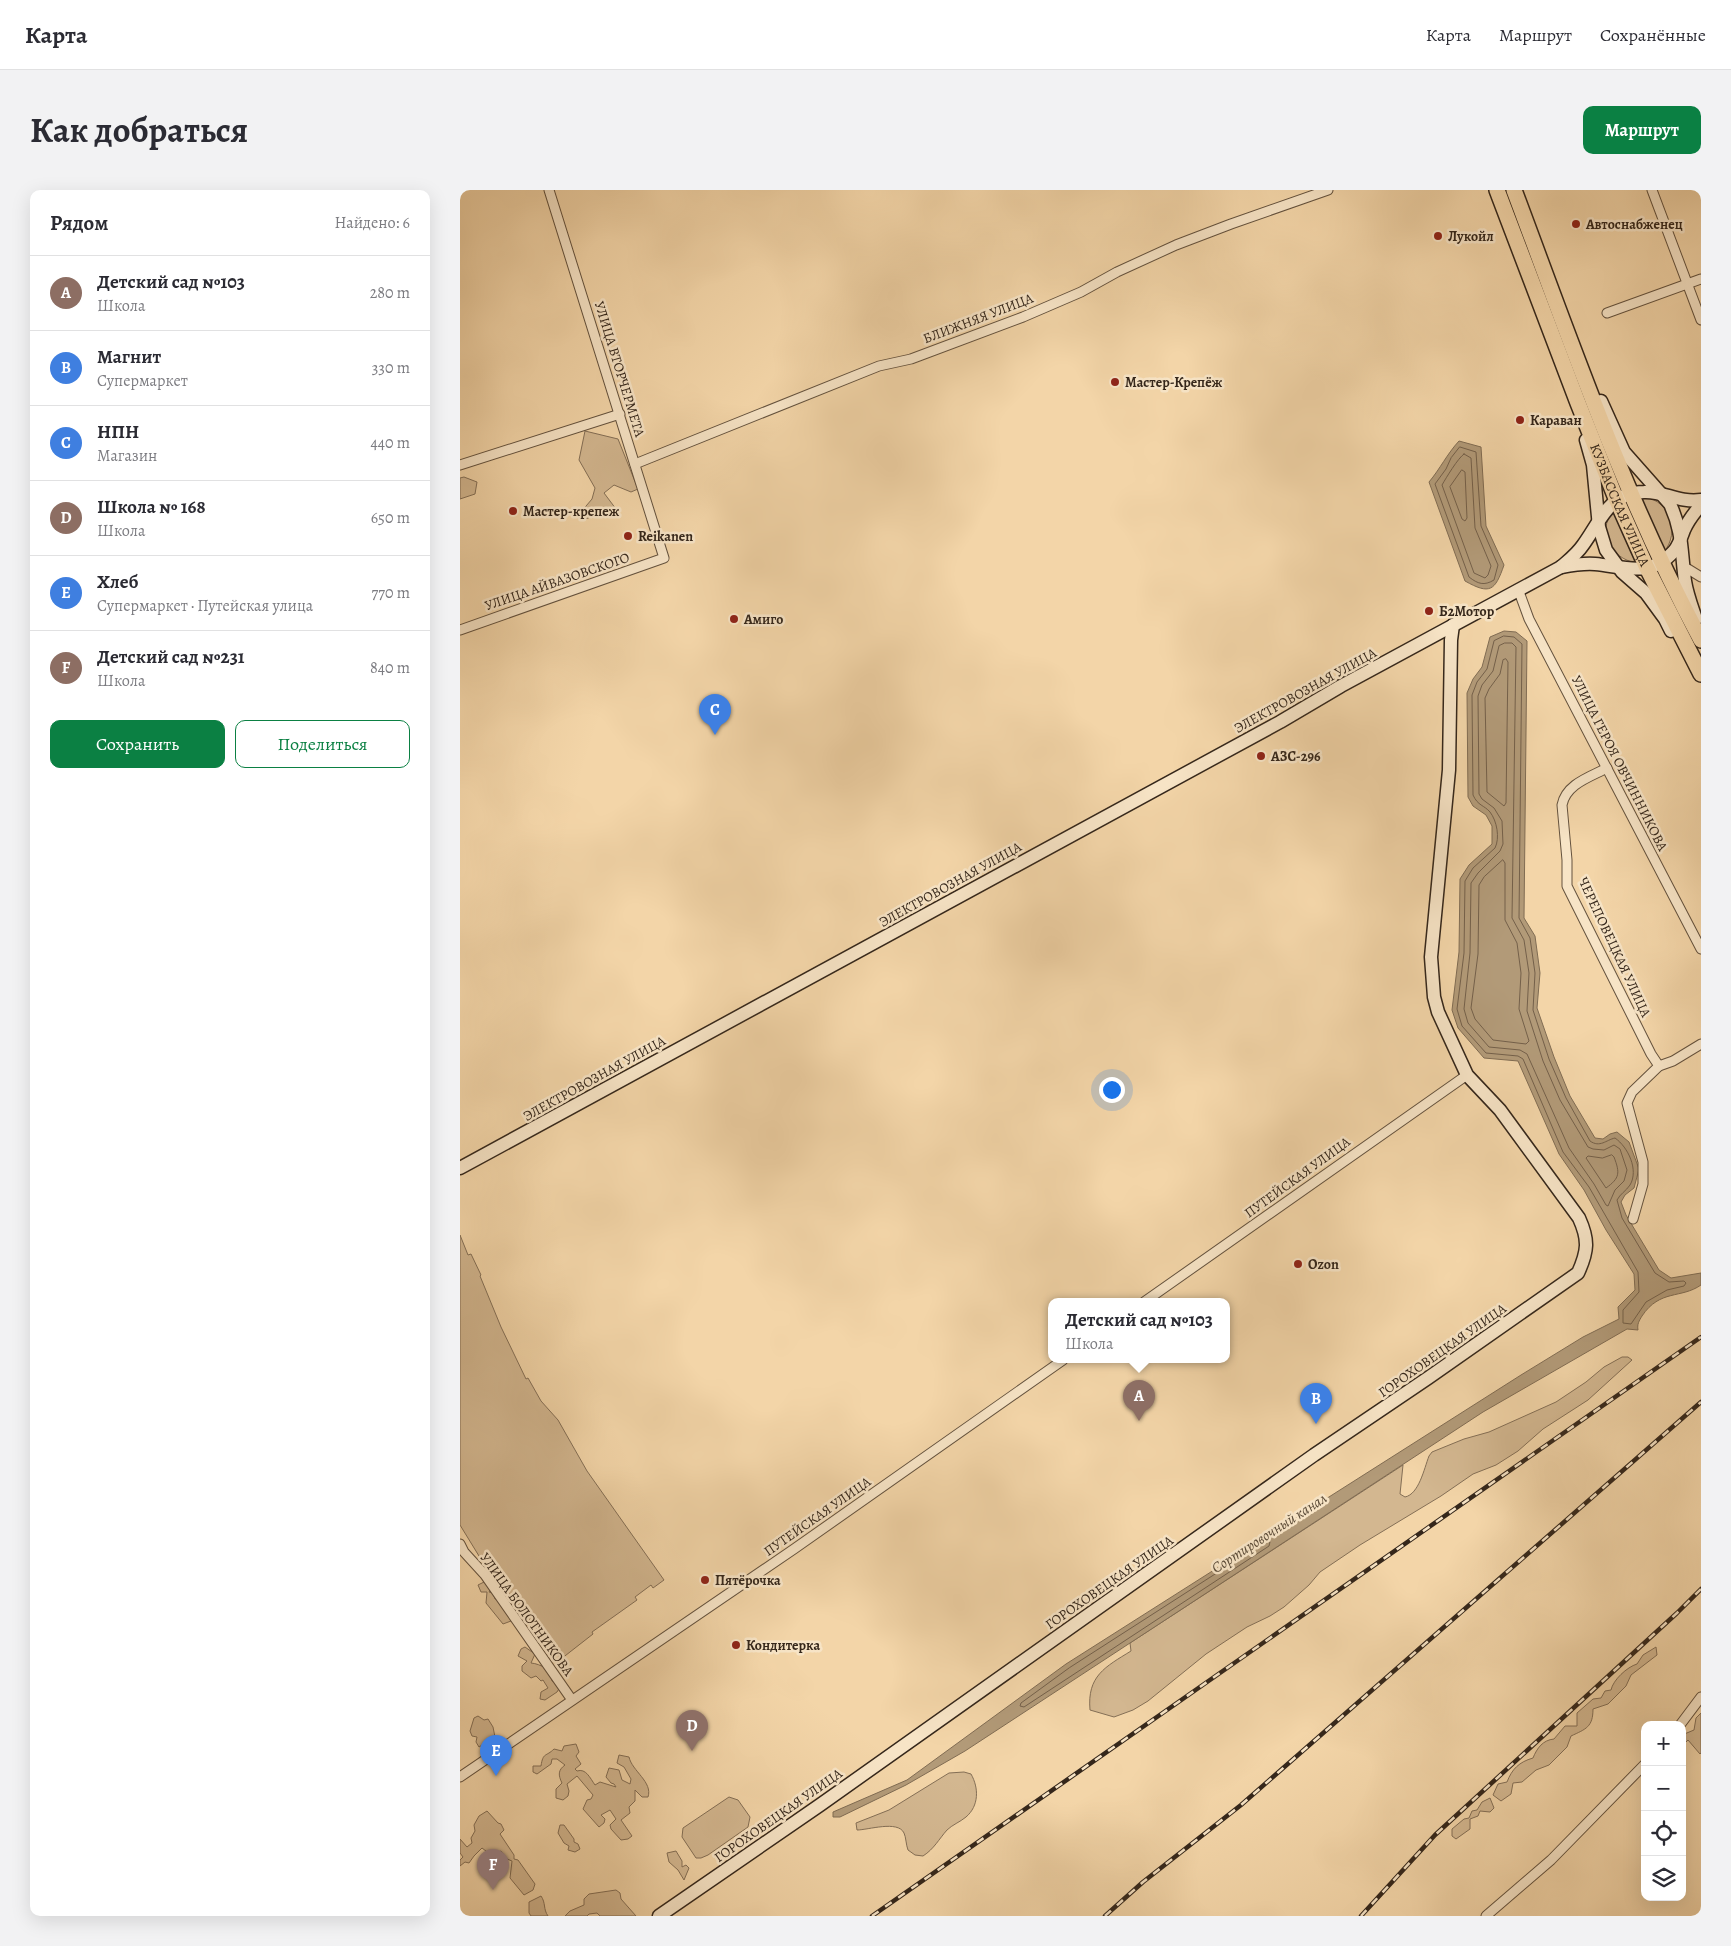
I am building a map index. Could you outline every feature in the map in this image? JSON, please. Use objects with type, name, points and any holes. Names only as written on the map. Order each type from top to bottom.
[{"type":"main road","name":"КУЗБАССКАЯ УЛИЦА","points":[[1497,190],[1592,399],[1631,494],[1654,566],[1698,668]]},
{"type":"main road","name":"КУЗБАССКАЯ УЛИЦА","points":[[1514,190],[1552,311],[1578,403],[1617,501],[1654,566],[1701,640]]},
{"type":"street","name":"УЛИЦА ВТОРЧЕРМЕТА","points":[[549,190],[664,558]]},
{"type":"street","name":"БЛИЖНЯЯ УЛИЦА","points":[[635,464],[879,366],[911,358],[1023,317],[1081,292],[1117,272],[1176,245],[1328,190]]},
{"type":"street","points":[[1652,190],[1701,320]]},
{"type":"street","points":[[1607,313],[1701,279]]},
{"type":"street","points":[[1552,311],[1573,336],[1624,452],[1670,504],[1675,514],[1681,538],[1684,569],[1701,634]]},
{"type":"street","points":[[1552,311],[1552,346],[1593,465],[1598,521],[1606,550],[1618,567],[1646,593],[1665,619],[1676,641],[1698,668]]},
{"type":"street","points":[[460,465],[620,414]]},
{"type":"street","points":[[1561,567],[1576,555],[1607,508],[1631,494],[1653,492],[1683,500],[1701,500]]},
{"type":"street","points":[[1561,567],[1575,564],[1618,567],[1654,566],[1675,550],[1689,520],[1701,505]]},
{"type":"street","name":"УЛИЦА АЙВАЗОВСКОГО","points":[[460,630],[664,558]]},
{"type":"street","name":"ЭЛЕКТРОВОЗНАЯ УЛИЦА","points":[[460,1168],[1561,567]]},
{"type":"street","points":[[1684,569],[1688,569],[1701,577]]},
{"type":"street","name":"УЛИЦА ГЕРОЯ ОВЧИННИКОВА","points":[[1518,589],[1529,619],[1701,949]]},
{"type":"street","points":[[1452,625],[1449,770],[1432,936],[1431,971],[1438,1012],[1467,1075]]},
{"type":"street","name":"ЧЕРЕПОВЕЦКАЯ УЛИЦА","points":[[1607,768],[1574,785],[1563,797],[1568,886],[1651,1054],[1659,1066]]},
{"type":"street","points":[[1633,1219],[1643,1184],[1643,1162],[1627,1103],[1632,1092],[1659,1066],[1673,1061],[1701,1044]]},
{"type":"street","name":"ГОРОХОВЕЦКАЯ УЛИЦА","points":[[659,1916],[834,1795],[1314,1455],[1436,1373],[1578,1273],[1587,1249],[1586,1234],[1579,1218],[1500,1110],[1467,1075]]},
{"type":"street","name":"ПУТЕЙСКАЯ УЛИЦА","points":[[1150,1298],[1467,1075]]},
{"type":"street","name":"ПУТЕЙСКАЯ УЛИЦА","points":[[460,1777],[794,1549],[1059,1363]]},
{"type":"street","name":"УЛИЦА БОЛОТНИКОВА","points":[[462,1550],[485,1575],[572,1700]]},
{"type":"street","points":[[1683,1721],[1701,1697]]},
{"type":"street","points":[[1486,1916],[1551,1860],[1643,1766]]},
{"type":"shaded area","points":[[585,431],[618,439],[638,489],[631,492],[614,485],[604,493],[616,509],[585,519],[581,512],[592,499],[595,488],[579,460]]},
{"type":"shaded area","points":[[464,477],[477,482],[475,494],[460,499],[460,478]]},
{"type":"shaded area","points":[[1645,497],[1661,505],[1667,511],[1670,519],[1672,527],[1671,536],[1664,552],[1638,498]]},
{"type":"shaded area","points":[[1613,511],[1636,563],[1619,556],[1609,543],[1606,536],[1606,528],[1608,519]]},
{"type":"shaded area","points":[[460,1235],[468,1255],[471,1254],[481,1275],[501,1327],[526,1379],[528,1378],[541,1401],[558,1420],[587,1471],[664,1580],[653,1588],[651,1585],[635,1597],[637,1600],[592,1632],[593,1634],[561,1659],[479,1556],[460,1525]]},
{"type":"shaded area","points":[[1622,1357],[1628,1357],[1632,1360],[1588,1400],[1543,1429],[1518,1451],[1496,1465],[1473,1474],[1320,1572],[1309,1585],[1284,1607],[1247,1627],[1206,1654],[1148,1701],[1133,1710],[1114,1717],[1090,1710],[1091,1689],[1095,1681],[1113,1662],[1131,1651],[1130,1643],[1403,1465],[1400,1494],[1405,1497],[1410,1495],[1417,1486],[1432,1452],[1464,1439],[1489,1432],[1556,1402],[1586,1382],[1604,1367]]},
{"type":"shaded area","points":[[488,1582],[491,1589],[489,1592],[493,1593],[495,1599],[498,1599],[511,1616],[511,1621],[503,1624],[486,1603],[487,1592],[481,1592],[478,1585]]},
{"type":"shaded area","points":[[525,1647],[535,1654],[531,1663],[545,1668],[552,1677],[552,1681],[558,1683],[560,1687],[557,1692],[545,1700],[540,1699],[541,1692],[548,1688],[543,1680],[541,1681],[536,1676],[531,1678],[522,1671],[522,1666],[527,1661],[518,1656],[521,1649]]},
{"type":"shaded area","points":[[1656,1647],[1657,1655],[1631,1675],[1626,1686],[1608,1704],[1593,1709],[1592,1720],[1588,1727],[1571,1736],[1567,1747],[1549,1765],[1536,1770],[1522,1782],[1513,1783],[1511,1794],[1501,1801],[1493,1795],[1498,1784],[1507,1782],[1511,1773],[1524,1762],[1533,1758],[1544,1743],[1554,1739],[1565,1726],[1577,1726],[1577,1713],[1593,1699],[1601,1698],[1605,1691],[1611,1690],[1614,1682],[1621,1674],[1637,1664],[1643,1655]]},
{"type":"shaded area","points":[[1701,1713],[1700,1754],[1688,1740],[1686,1742],[1686,1733],[1694,1730],[1696,1718]]},
{"type":"shaded area","points":[[478,1716],[484,1720],[488,1719],[493,1727],[495,1737],[479,1747],[476,1742],[477,1737],[472,1736],[470,1731],[474,1718]]},
{"type":"shaded area","points":[[576,1744],[579,1752],[576,1756],[581,1764],[575,1769],[585,1772],[595,1785],[600,1782],[616,1787],[606,1777],[609,1768],[619,1770],[622,1780],[630,1784],[631,1779],[624,1767],[617,1763],[619,1755],[629,1757],[648,1786],[648,1797],[642,1797],[635,1790],[635,1801],[629,1807],[630,1813],[621,1820],[632,1836],[628,1839],[621,1840],[611,1829],[610,1825],[616,1819],[610,1810],[601,1815],[605,1819],[604,1823],[599,1827],[583,1809],[587,1800],[591,1799],[593,1795],[577,1776],[567,1784],[568,1796],[563,1800],[556,1798],[556,1789],[562,1783],[559,1775],[560,1771],[565,1765],[557,1759],[552,1759],[551,1764],[537,1774],[533,1772],[533,1766],[541,1766],[544,1757],[554,1749],[562,1751],[564,1746]]},
{"type":"shaded area","points":[[964,1772],[971,1774],[974,1779],[976,1797],[973,1808],[966,1817],[947,1830],[923,1856],[915,1855],[908,1850],[904,1833],[896,1827],[889,1826],[857,1830],[856,1823],[889,1810],[949,1773]]},
{"type":"shaded area","points":[[729,1797],[738,1800],[750,1817],[748,1827],[708,1855],[696,1858],[682,1837],[683,1828]]},
{"type":"shaded area","points":[[1490,1798],[1494,1808],[1490,1812],[1480,1811],[1478,1816],[1470,1819],[1470,1829],[1456,1839],[1452,1836],[1452,1829],[1464,1819],[1469,1818],[1472,1811],[1477,1810],[1482,1802]]},
{"type":"shaded area","points":[[487,1811],[501,1824],[504,1830],[500,1834],[514,1855],[514,1859],[518,1860],[535,1884],[533,1890],[524,1895],[510,1878],[512,1861],[507,1859],[501,1864],[498,1861],[499,1857],[504,1855],[501,1851],[491,1855],[482,1848],[469,1863],[465,1862],[460,1866],[460,1860],[463,1857],[460,1853],[460,1839],[467,1847],[472,1843],[471,1838],[475,1831],[474,1825],[479,1816]]},
{"type":"shaded area","points":[[560,1825],[564,1825],[580,1849],[575,1852],[568,1850],[569,1846],[564,1843],[558,1833]]},
{"type":"shaded area","points":[[676,1851],[682,1861],[682,1867],[686,1865],[689,1868],[684,1880],[678,1870],[669,1862],[667,1853]]},
{"type":"shaded area","points":[[616,1890],[620,1893],[621,1899],[636,1916],[600,1916],[597,1913],[587,1916],[565,1916],[570,1911],[584,1905],[584,1899],[589,1894]]},
{"type":"shaded area","points":[[541,1896],[548,1916],[531,1916],[529,1913],[529,1902]]},
{"type":"water","points":[[1459,441],[1481,447],[1486,526],[1504,565],[1498,580],[1490,588],[1486,589],[1465,581],[1429,482]]},
{"type":"water","points":[[1504,631],[1516,632],[1527,641],[1524,918],[1535,936],[1540,973],[1537,1008],[1570,1096],[1595,1138],[1603,1139],[1617,1132],[1629,1142],[1639,1169],[1634,1188],[1625,1195],[1621,1202],[1626,1215],[1659,1270],[1671,1278],[1701,1273],[1701,1285],[1656,1302],[1642,1316],[1638,1323],[1638,1330],[1627,1329],[1483,1412],[965,1751],[906,1785],[840,1817],[833,1817],[833,1812],[907,1780],[1066,1664],[1521,1375],[1583,1337],[1619,1319],[1618,1307],[1635,1290],[1634,1274],[1606,1230],[1584,1190],[1559,1154],[1518,1061],[1484,1058],[1458,1028],[1452,1010],[1459,952],[1460,879],[1469,865],[1492,844],[1492,826],[1486,815],[1473,806],[1468,797],[1467,693],[1473,679],[1482,667],[1490,637]]},
{"type":"railway","points":[[872,1916],[1701,1337]]},
{"type":"railway","points":[[1105,1916],[1143,1882],[1241,1805],[1701,1402]]},
{"type":"railway","points":[[1361,1916],[1435,1835],[1701,1589]]},
{"type":"place","name":"Автоснабженец","points":[[1576,224]]},
{"type":"place","name":"Лукойл","points":[[1438,236]]},
{"type":"place","name":"Мастер-Крепёж","points":[[1115,382]]},
{"type":"place","name":"Караван","points":[[1520,420]]},
{"type":"place","name":"Мастер-крепеж","points":[[513,511]]},
{"type":"place","name":"Reikanen","points":[[628,536]]},
{"type":"place","name":"Б2Мотор","points":[[1429,611]]},
{"type":"place","name":"Амиго","points":[[734,619]]},
{"type":"place","name":"НПН","points":[[715,735]]},
{"type":"place","name":"АЗС-296","points":[[1261,756]]},
{"type":"place","name":"Ozon","points":[[1298,1264]]},
{"type":"place","name":"Детский сад №103","points":[[1139,1421]]},
{"type":"place","name":"Магнит","points":[[1316,1424]]},
{"type":"place","name":"Пятёрочка","points":[[705,1580]]},
{"type":"place","name":"Кондитерка","points":[[736,1645]]},
{"type":"place","name":"Школа № 168","points":[[692,1751]]},
{"type":"place","name":"Хлеб","points":[[496,1776]]},
{"type":"place","name":"Детский сад №231","points":[[493,1890]]},
{"type":"water label","name":"Сортировочный канал","points":[[1269,1533]]}]
